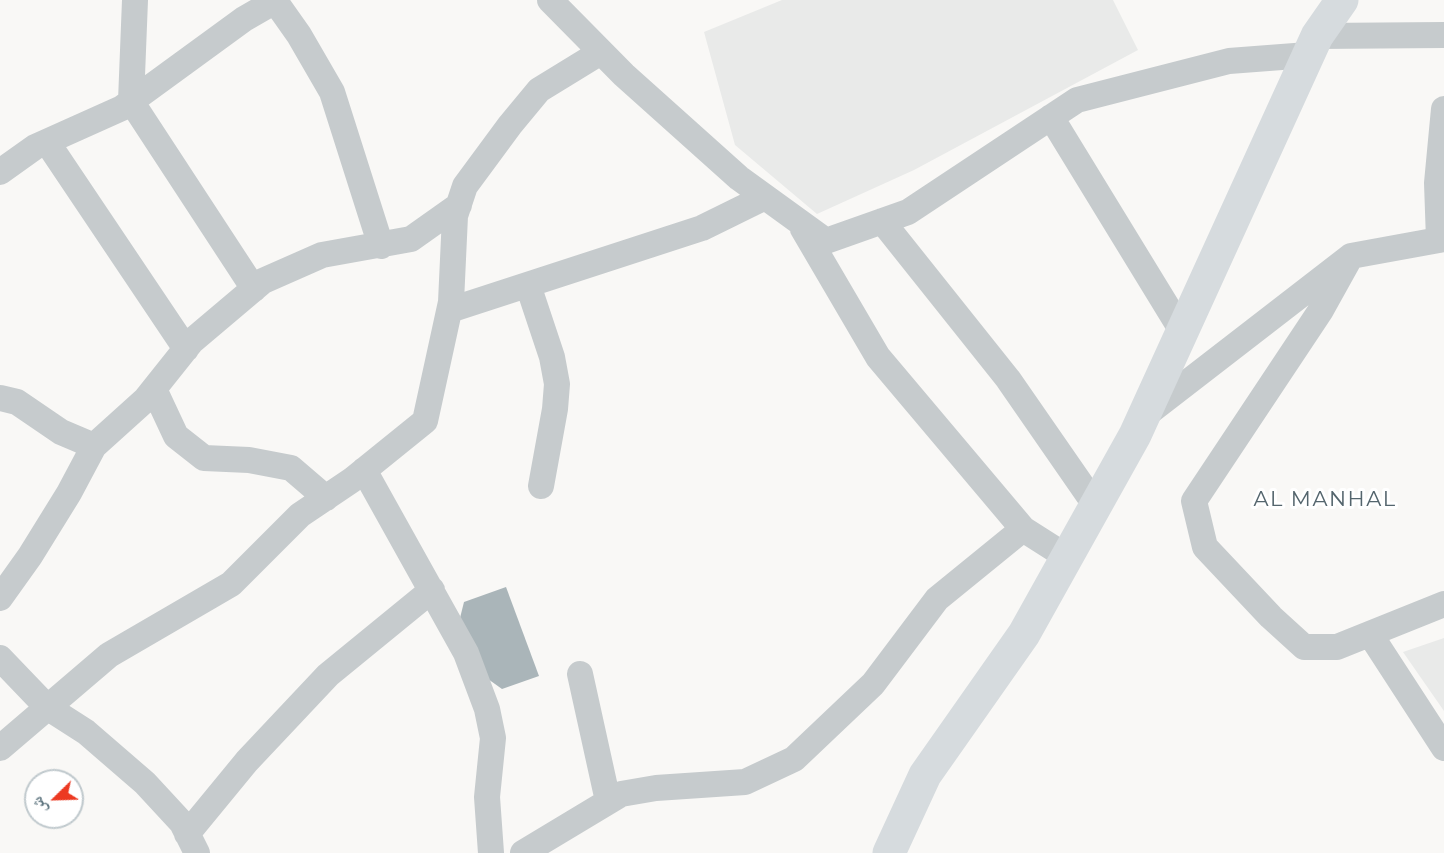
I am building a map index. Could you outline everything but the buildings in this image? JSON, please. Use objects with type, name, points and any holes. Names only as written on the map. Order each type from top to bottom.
[{"type":"street","points":[[135,0],[131,101],[254,289]]},
{"type":"street","points":[[550,0],[624,75],[730,170],[826,241],[908,212],[1077,100],[1229,61],[1312,46],[1444,35]]},
{"type":"street","points":[[889,853],[926,775],[1024,634],[1096,506],[1143,417],[1312,46],[1342,0]]},
{"type":"street","points":[[0,172],[36,147],[122,108],[244,19],[276,1],[299,35],[332,93],[381,246]]},
{"type":"street","points":[[0,748],[109,655],[231,584],[300,514],[364,470],[424,421],[450,310],[455,216],[465,186],[539,90],[601,52]]},
{"type":"street","points":[[1143,417],[1351,256],[1441,239],[1437,183],[1444,109]]},
{"type":"street","points":[[1051,117],[1182,331]]},
{"type":"street","points":[[46,142],[186,349]]},
{"type":"street","points":[[450,310],[702,228],[765,197]]},
{"type":"street","points":[[0,598],[58,511],[94,446],[145,400],[192,341],[263,281],[322,255],[411,239],[459,205]]},
{"type":"street","points":[[799,221],[878,357],[1023,529],[1067,557]]},
{"type":"street","points":[[882,221],[1008,380],[1096,506]]},
{"type":"street","points":[[1351,256],[1321,310],[1194,501],[1205,548],[1271,617],[1304,647],[1337,647],[1444,604]]},
{"type":"street","points":[[528,285],[552,357],[557,384],[555,410],[541,486]]},
{"type":"street","points":[[154,389],[176,436],[204,458],[249,460],[291,468],[326,498]]},
{"type":"street","points":[[0,398],[17,402],[61,432],[94,446]]},
{"type":"street","points":[[364,470],[466,653],[487,709],[493,738],[487,797],[491,853]]},
{"type":"street","points":[[523,853],[621,794],[656,788],[745,782],[794,759],[873,684],[937,599],[1023,529]]},
{"type":"street","points":[[0,658],[47,708],[86,732],[145,783],[182,824],[192,843],[247,761],[328,675],[432,590]]},
{"type":"street","points":[[1370,634],[1444,748]]},
{"type":"street","points":[[580,674],[608,801]]},
{"type":"shaded area","points":[[782,0],[1113,0],[1138,50],[914,170],[817,214],[735,145],[704,32]]},
{"type":"shaded area","points":[[1444,638],[1444,711],[1403,652]]},
{"type":"district","name":"AL MANHAL","points":[[1325,500]]}]
